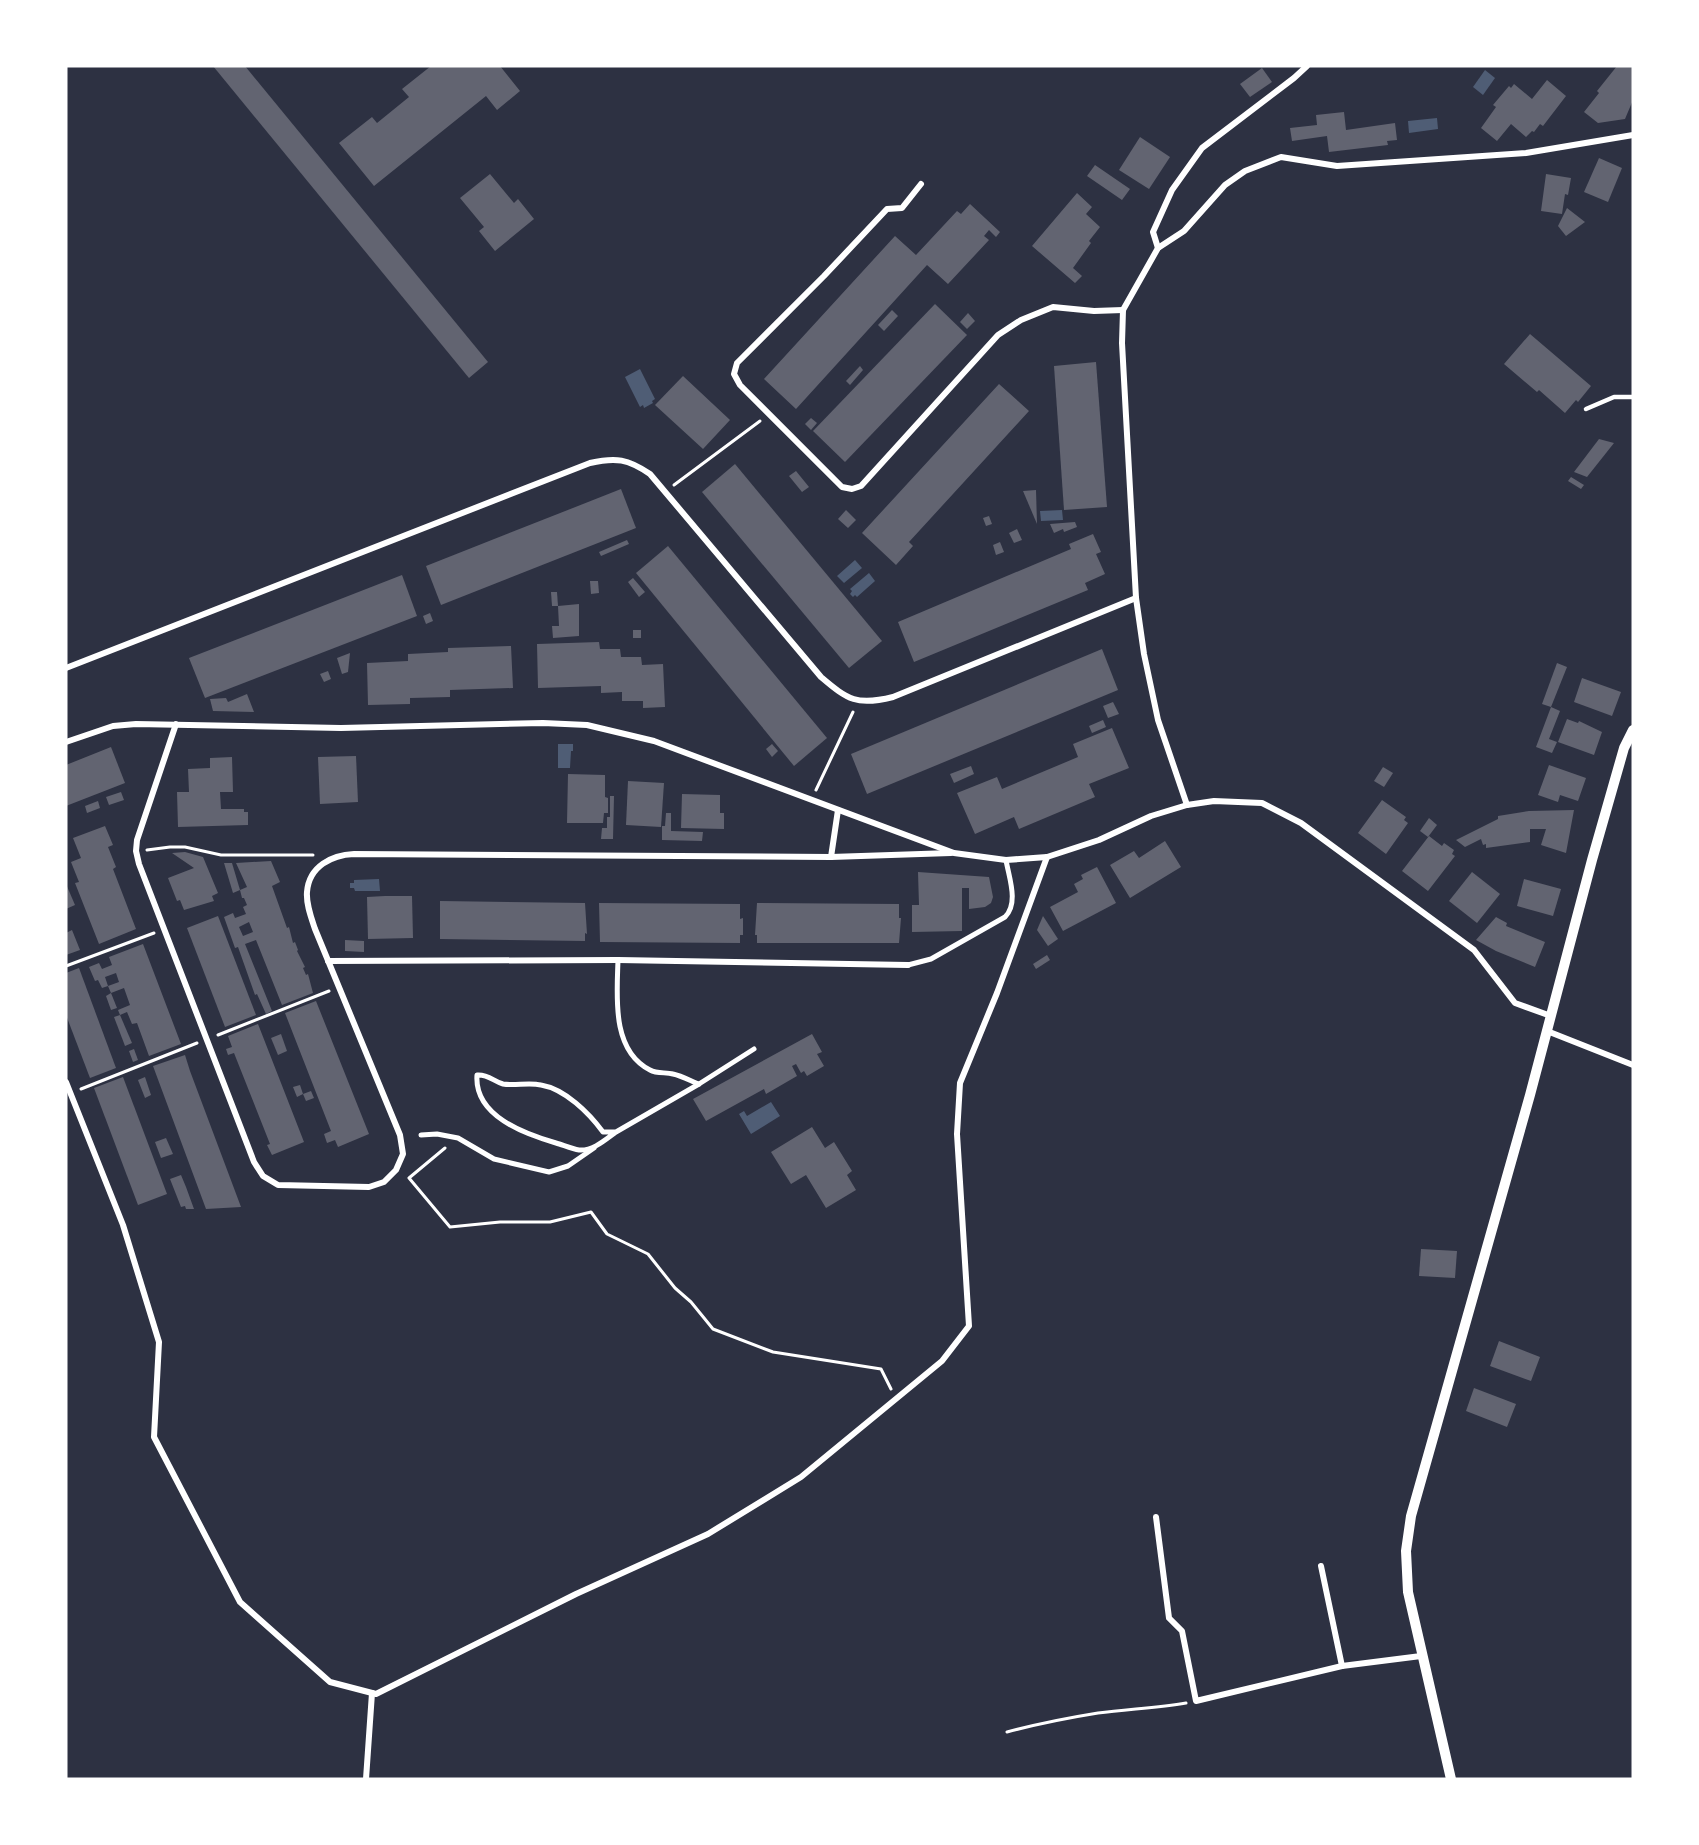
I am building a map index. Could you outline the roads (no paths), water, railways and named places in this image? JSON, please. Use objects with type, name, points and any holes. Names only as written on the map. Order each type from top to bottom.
[{"type":"street","points":[[1158,248],[1153,232],[1172,190],[1202,148],[1307,66]]},
{"type":"street","points":[[1187,805],[1158,720],[1144,654],[1136,598],[1122,343],[1123,310],[1158,248],[1184,231],[1225,184],[1245,171],[1281,157],[1337,166],[1526,153],[1633,135]]},
{"type":"street","points":[[921,184],[902,208],[887,209],[825,276],[737,363],[734,374],[740,385],[842,487],[852,489],[861,486],[998,335],[1021,320],[1053,307],[1123,310]]},
{"type":"street","points":[[66,668],[590,463],[608,459],[636,464],[650,474],[821,677],[842,694],[858,701],[877,701],[893,697],[1136,598]]},
{"type":"street","points":[[66,742],[113,726],[176,724],[341,728],[543,723],[587,725],[654,741],[954,853]]},
{"type":"street","points":[[176,724],[144,815],[136,851],[254,1162],[263,1176],[278,1185],[369,1187],[384,1182],[396,1170],[403,1154],[400,1135],[328,961],[307,903],[310,879],[326,860],[342,854],[831,857],[954,853],[1006,860],[1047,856],[1099,840],[1151,816],[1187,805],[1214,801],[1262,803],[1300,823],[1473,950],[1515,1003],[1551,1016]]},
{"type":"street","points":[[1451,1779],[1408,1592],[1406,1551],[1411,1516],[1624,748],[1633,730]]},
{"type":"street","points":[[831,857],[838,810]]},
{"type":"street","points":[[66,1082],[123,1225],[159,1342],[154,1437],[240,1602],[330,1682],[376,1694],[576,1594],[708,1534],[801,1477],[942,1361],[969,1326],[957,1134],[960,1083],[997,993],[1047,856]]},
{"type":"street","points":[[328,961],[618,960],[908,965],[931,959],[1010,912],[1013,903],[1006,860]]},
{"type":"street","points":[[618,960],[617,1013],[623,1037],[634,1057],[651,1071],[675,1074],[699,1084]]},
{"type":"street","points":[[1547,1031],[1633,1065]]},
{"type":"street","points":[[421,1134],[458,1138],[494,1159],[549,1172],[568,1166],[616,1132],[754,1049]]},
{"type":"street","points":[[597,1146],[579,1150],[518,1131],[492,1112],[484,1101],[477,1084],[477,1075],[484,1074],[505,1084],[541,1084],[564,1095],[593,1118],[603,1132],[616,1132]]},
{"type":"street","points":[[1156,1517],[1169,1618],[1182,1631],[1196,1701],[1342,1666],[1421,1656]]},
{"type":"street","points":[[1321,1566],[1342,1666]]},
{"type":"street","points":[[366,1779],[372,1693]]},
{"type":"lane","points":[[1586,409],[1614,396],[1633,397]]},
{"type":"water","points":[[1485,70],[1495,78],[1483,95],[1473,87]]},
{"type":"water","points":[[1437,118],[1438,129],[1409,133],[1408,121]]},
{"type":"water","points":[[640,369],[655,399],[653,403],[644,408],[643,405],[640,407],[625,377]]},
{"type":"water","points":[[1062,510],[1063,520],[1041,521],[1040,511]]},
{"type":"water","points":[[855,560],[862,568],[844,583],[837,576]]},
{"type":"water","points":[[869,573],[875,581],[857,597],[855,595],[853,597],[850,589]]},
{"type":"water","points":[[558,744],[573,744],[570,768],[558,768]]},
{"type":"water","points":[[379,879],[380,891],[355,891],[354,888],[350,888],[350,883],[354,883],[354,880]]},
{"type":"water","points":[[771,1102],[780,1116],[751,1134],[739,1114],[744,1111],[747,1116]]}]
